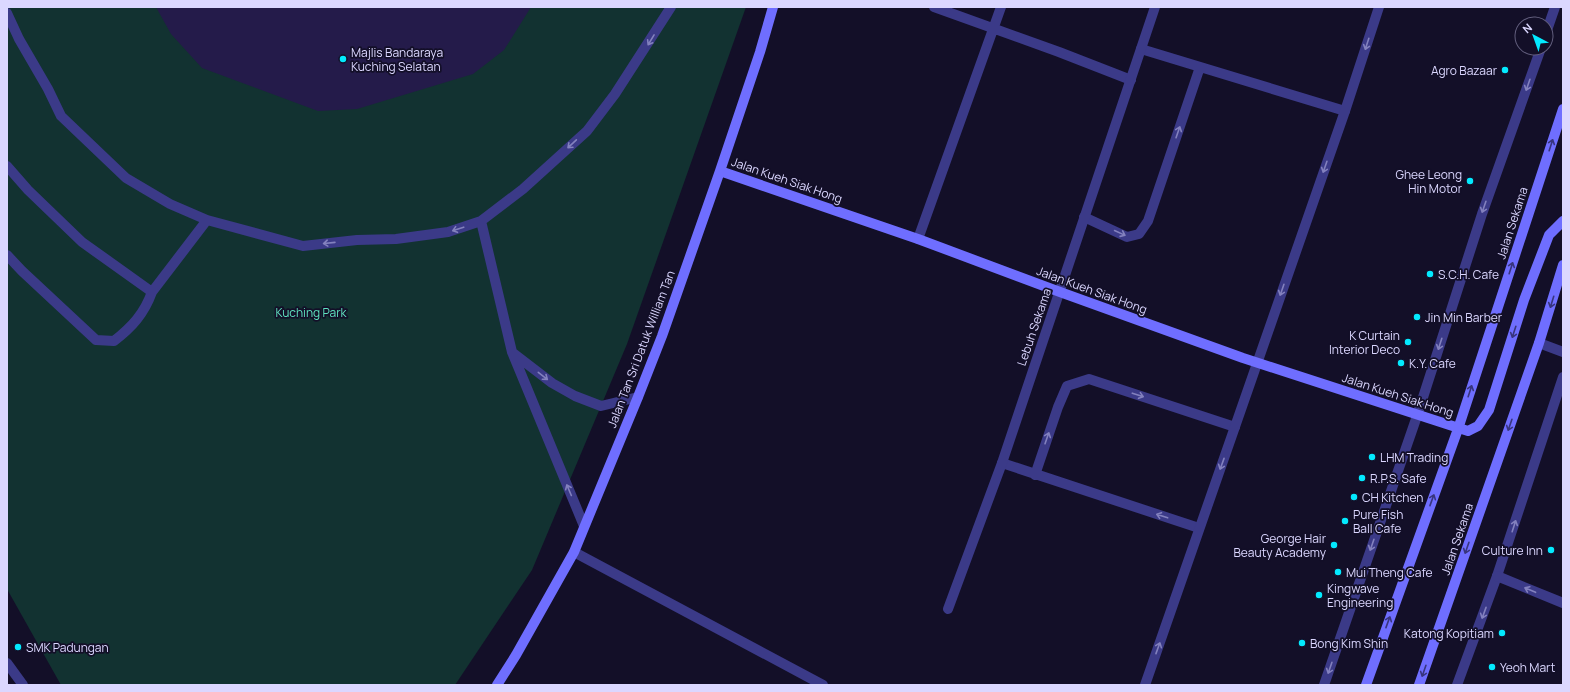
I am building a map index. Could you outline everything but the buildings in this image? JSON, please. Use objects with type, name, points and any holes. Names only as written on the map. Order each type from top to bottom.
[{"type":"street","points":[[7,13],[19,39],[48,89],[61,116],[126,178],[170,204],[207,220],[303,246],[357,240],[396,239],[448,232],[481,221],[523,189],[587,130],[615,94],[671,7]]},
{"type":"street","name":"Jalan Tan Sri Datuk William Tan","points":[[497,685],[516,655],[574,552],[638,397],[662,336],[720,171],[760,52],[773,7]]},
{"type":"street","points":[[934,7],[1131,80]]},
{"type":"street","points":[[918,239],[1001,7]]},
{"type":"street","name":"Lebuh Sekama","points":[[948,609],[1002,463],[1155,7]]},
{"type":"street","points":[[1145,685],[1345,111],[1379,7]]},
{"type":"street","points":[[1141,49],[1345,111]]},
{"type":"street","points":[[1324,685],[1417,416],[1482,214],[1538,56]]},
{"type":"street","points":[[1084,217],[1127,236],[1139,234],[1148,221],[1200,67]]},
{"type":"street","name":"Jalan Sekama","points":[[1366,685],[1458,428],[1563,109]]},
{"type":"street","points":[[7,166],[28,190],[82,242],[152,292]]},
{"type":"street","name":"Jalan Kueh Siak Hong","points":[[720,171],[918,239],[1060,292],[1257,362],[1417,416],[1458,428]]},
{"type":"street","points":[[7,255],[22,271],[96,340],[114,341],[131,328],[147,306],[152,292],[207,220]]},
{"type":"street","points":[[481,221],[512,352],[584,526]]},
{"type":"street","points":[[1458,428],[1468,431],[1478,426],[1489,410],[1524,300],[1549,235],[1563,221]]},
{"type":"street","name":"Jalan Sekama","points":[[1419,685],[1539,343],[1563,265]]},
{"type":"street","points":[[1539,343],[1563,352]]},
{"type":"street","points":[[512,352],[552,384],[575,396],[601,406],[638,397]]},
{"type":"street","points":[[1458,685],[1497,576],[1563,377]]},
{"type":"street","points":[[1035,475],[1058,407],[1067,386],[1089,379],[1235,427]]},
{"type":"street","points":[[1002,463],[1199,528]]},
{"type":"street","points":[[574,552],[823,685]]},
{"type":"street","points":[[1497,576],[1563,603]]},
{"type":"street","points":[[7,663],[24,685]]},
{"type":"green space","name":"Kuching Park","points":[[7,7],[746,7],[627,344],[532,570],[455,685],[61,685],[7,589]]},
{"type":"place","name":"Majlis Bandaraya Kuching Selatan","points":[[343,59]]},
{"type":"place","name":"Agro Bazaar","points":[[1505,70]]},
{"type":"place","name":"Ghee Leong Hin Motor","points":[[1470,181]]},
{"type":"place","name":"S.C.H. Cafe","points":[[1430,274]]},
{"type":"place","name":"Jin Min Barber","points":[[1417,317]]},
{"type":"place","name":"K Curtain Interior Deco","points":[[1408,342]]},
{"type":"place","name":"K.Y. Cafe","points":[[1401,363]]},
{"type":"place","name":"LHM Trading","points":[[1372,457]]},
{"type":"place","name":"R.P.S. Safe","points":[[1362,478]]},
{"type":"place","name":"CH Kitchen","points":[[1354,497]]},
{"type":"place","name":"Pure Fish Ball Cafe","points":[[1345,521]]},
{"type":"place","name":"George Hair Beauty Academy","points":[[1334,545]]},
{"type":"place","name":"Culture Inn","points":[[1551,550]]},
{"type":"place","name":"Mui Theng Cafe","points":[[1338,572]]},
{"type":"place","name":"Kingwave Engineering","points":[[1319,595]]},
{"type":"place","name":"Katong Kopitiam","points":[[1502,633]]},
{"type":"place","name":"Bong Kim Shin","points":[[1302,643]]},
{"type":"place","name":"SMK Padungan","points":[[18,647]]},
{"type":"place","name":"Yeoh Mart","points":[[1492,667]]}]
